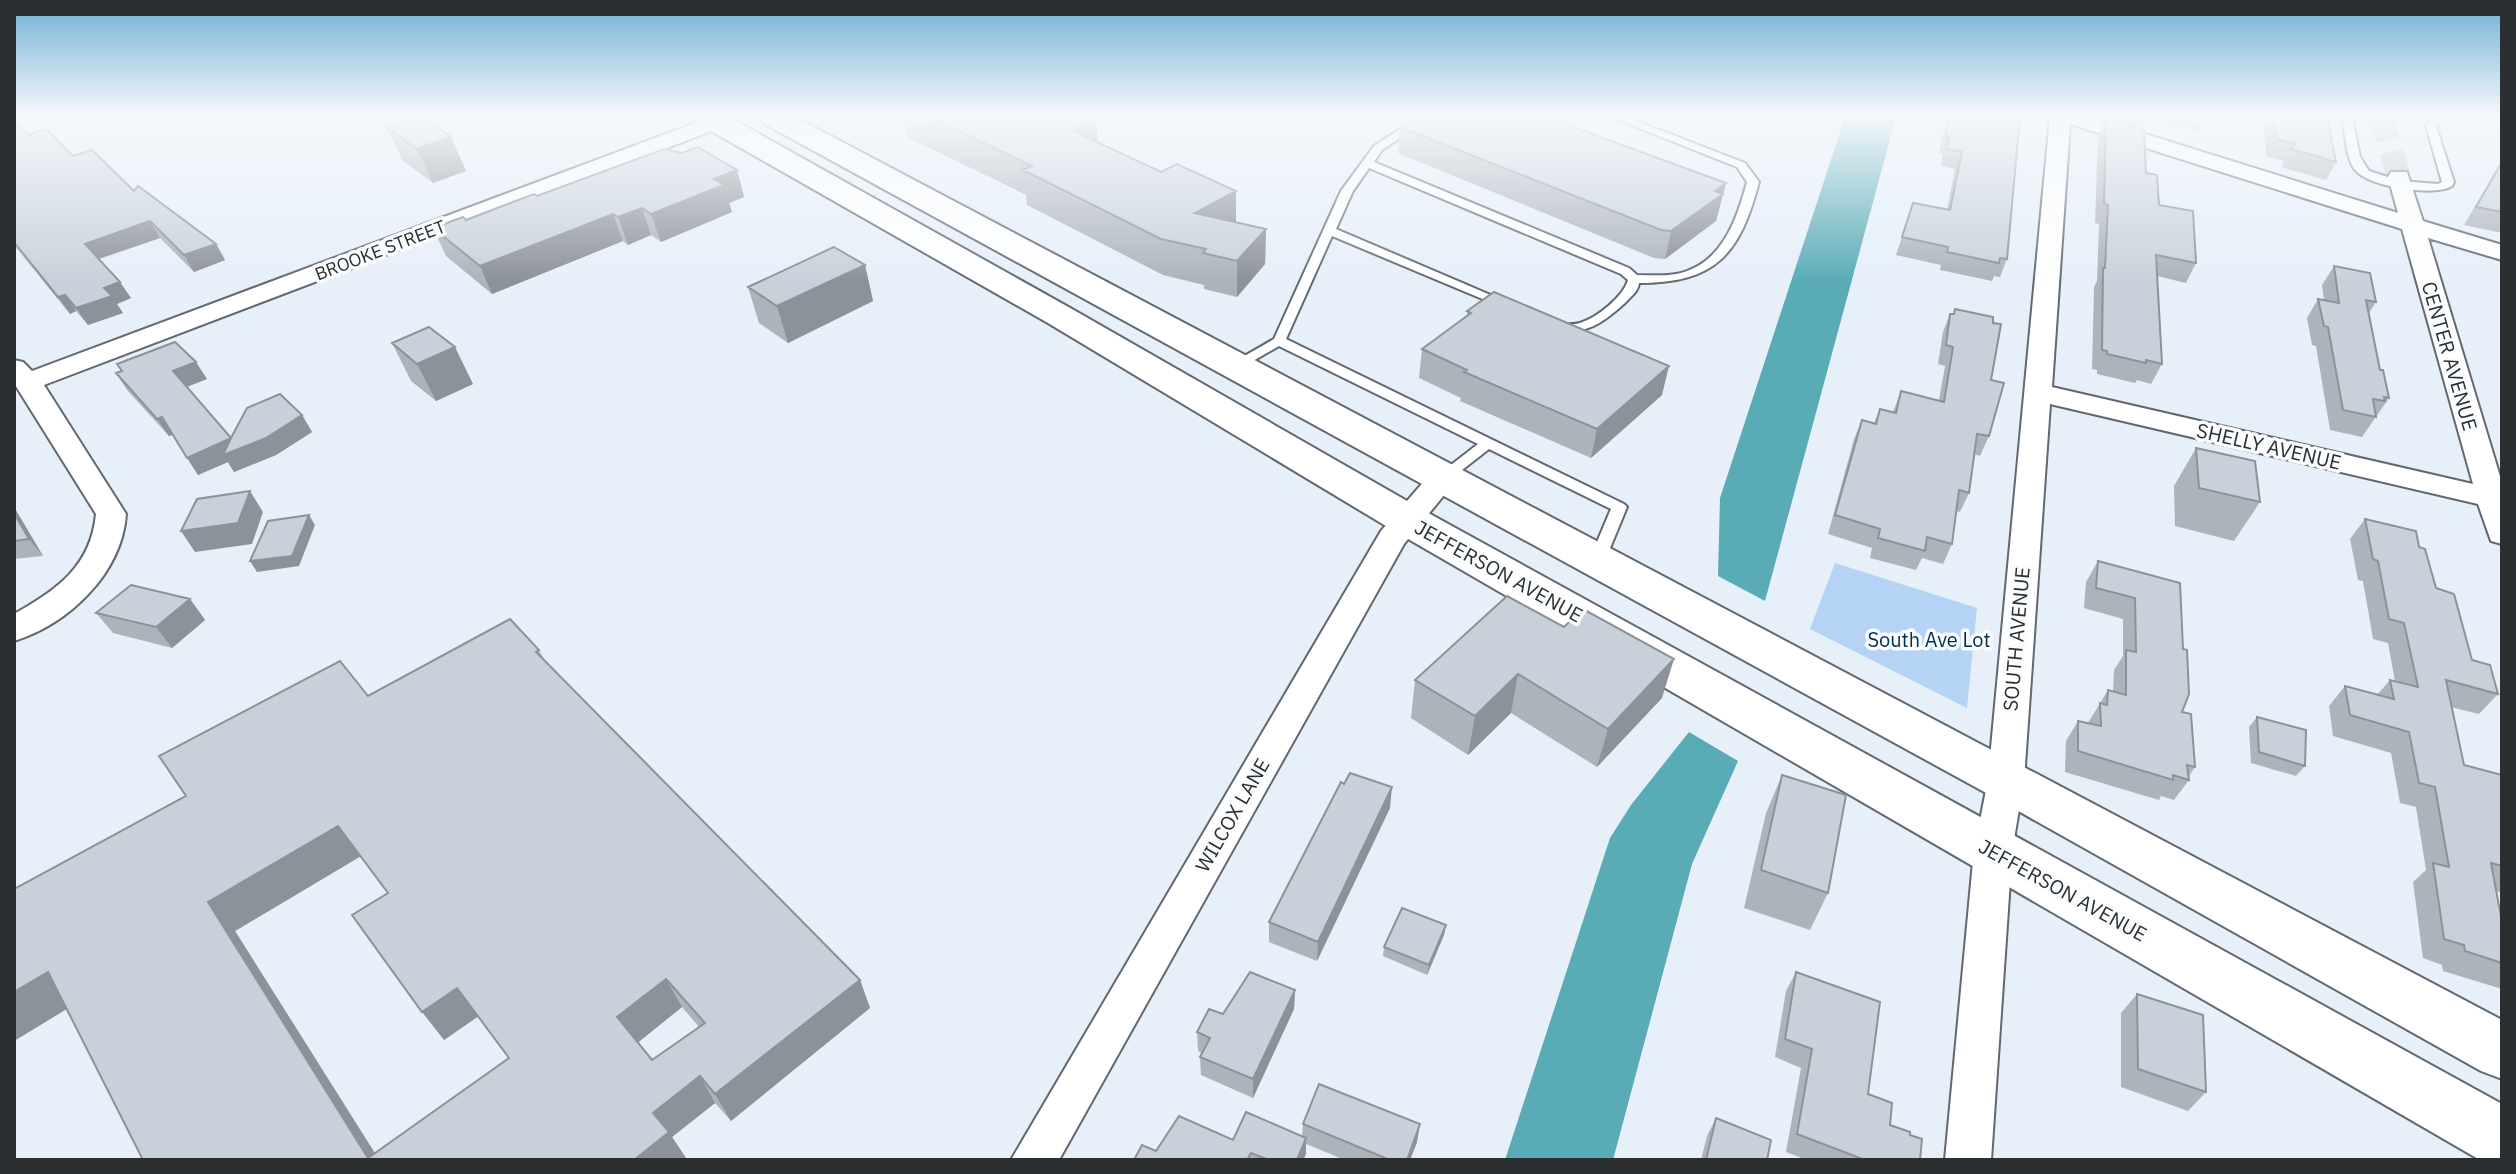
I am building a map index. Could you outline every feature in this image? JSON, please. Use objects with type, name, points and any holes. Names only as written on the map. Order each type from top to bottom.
[{"type":"main road","name":"JEFFERSON AVENUE","points":[[810,172],[1406,519],[2502,1138]]},
{"type":"main road","points":[[874,172],[2006,780],[2502,1051]]},
{"type":"street","name":"BROOKE STREET","points":[[21,375],[574,172]]},
{"type":"street","name":"SOUTH AVENUE","points":[[1968,1160],[1993,851],[2006,780],[2055,172]]},
{"type":"street","points":[[2241,172],[2502,253]]},
{"type":"street","name":"CENTER AVENUE","points":[[2400,180],[2496,499],[2502,534]]},
{"type":"street","points":[[14,629],[87,577],[106,549],[112,528],[111,514],[21,375]]},
{"type":"street","name":"SHELLY AVENUE","points":[[2036,392],[2496,499]]},
{"type":"street","name":"WILCOX LANE","points":[[1034,1160],[1406,519],[1443,478]]},
{"type":"lane","points":[[1234,366],[1279,341],[1347,191],[1361,172]]},
{"type":"lane","points":[[1388,172],[1625,271],[1634,279],[1692,274],[1712,262],[1744,217],[1753,182],[1746,172]]},
{"type":"lane","points":[[2365,172],[2377,179],[2400,180],[2433,188],[2446,186],[2445,172]]},
{"type":"lane","points":[[1330,231],[1519,309]]},
{"type":"lane","points":[[1548,321],[1577,330],[1590,326],[1632,289],[1634,279]]},
{"type":"lane","points":[[1279,341],[1619,507],[1597,561]]},
{"type":"lane","points":[[1443,478],[1487,444]]},
{"type":"green space","name":"South Ave Lot","points":[[1835,563],[1977,608],[1967,708],[1810,629]]},
{"type":"shaded area","points":[[1827,172],[1881,172],[1765,601],[1718,576],[1720,498]]},
{"type":"shaded area","points":[[1689,732],[1738,761],[1692,864],[1613,1160],[1505,1160],[1610,838],[1631,805]]},
{"type":"building","points":[[14,172],[114,172],[134,191],[138,186],[216,244],[184,255],[150,221],[85,244],[120,282],[104,288],[112,296],[76,308],[65,295],[58,297],[14,242]]},
{"type":"building","points":[[602,172],[732,172],[714,179],[724,185],[651,214],[642,208],[618,217],[613,214],[480,266],[433,228],[463,217],[466,220],[534,194],[537,196]]},
{"type":"building","points":[[1027,172],[1194,172],[1236,191],[1195,213],[1266,229],[1237,261],[1203,253],[1206,249],[1161,239]]},
{"type":"building","points":[[1513,172],[1695,172],[1726,183],[1715,191],[1723,194],[1671,231],[1661,230]]},
{"type":"building","points":[[1958,172],[2015,172],[2007,259],[2000,258],[1999,263],[1947,252],[1948,247],[1902,237],[1913,203],[1950,210]]},
{"type":"building","points":[[2105,172],[2146,172],[2157,175],[2159,205],[2193,211],[2196,263],[2156,255],[2162,364],[2107,354],[2102,350],[2108,205],[2104,204]]},
{"type":"building","points":[[2496,172],[2502,172],[2502,212],[2476,207]]},
{"type":"building","points":[[834,247],[865,265],[777,306],[748,287]]},
{"type":"building","points":[[2334,266],[2370,273],[2376,302],[2366,300],[2389,398],[2384,397],[2385,401],[2373,399],[2376,417],[2343,410],[2328,327],[2324,326],[2318,299],[2339,303]]},
{"type":"building","points":[[1494,292],[1669,366],[1597,429],[1464,372],[1467,370],[1422,349]]},
{"type":"building","points":[[1955,309],[1993,317],[1993,323],[2001,324],[1991,380],[2004,383],[1989,436],[1977,434],[1969,493],[1959,490],[1952,544],[1927,537],[1925,551],[1878,538],[1880,529],[1835,515],[1862,420],[1876,424],[1880,409],[1896,413],[1901,391],[1944,402],[1953,347],[1946,345],[1950,314],[1954,314]]},
{"type":"building","points":[[429,327],[455,347],[417,364],[392,343]]},
{"type":"building","points":[[175,342],[196,362],[173,371],[231,438],[187,458],[162,417],[157,419],[116,373],[122,371],[117,364]]},
{"type":"building","points":[[280,394],[302,415],[266,438],[223,455],[247,408]]},
{"type":"building","points":[[2196,448],[2255,461],[2260,502],[2199,488]]},
{"type":"building","points":[[250,491],[238,523],[181,531],[197,499]]},
{"type":"building","points":[[14,513],[29,539],[14,541]]},
{"type":"building","points":[[309,515],[292,556],[250,561],[268,521]]},
{"type":"building","points":[[2365,519],[2416,531],[2419,547],[2425,549],[2436,588],[2454,594],[2472,660],[2490,665],[2498,694],[2446,680],[2464,765],[2502,775],[2502,866],[2491,863],[2502,922],[2502,963],[2465,951],[2464,945],[2444,939],[2433,863],[2449,867],[2435,787],[2419,783],[2409,732],[2350,715],[2345,686],[2394,699],[2390,680],[2418,687],[2404,623],[2389,619],[2378,561],[2373,559]]},
{"type":"building","points":[[2098,561],[2180,583],[2189,694],[2182,712],[2191,714],[2195,767],[2187,765],[2189,780],[2173,775],[2173,780],[2078,751],[2078,721],[2101,726],[2100,703],[2107,705],[2108,690],[2126,695],[2126,650],[2136,652],[2135,598],[2096,588]]},
{"type":"building","points":[[131,585],[190,599],[156,627],[96,613]]},
{"type":"building","points":[[1507,596],[1564,627],[1583,609],[1674,659],[1608,729],[1518,674],[1475,716],[1415,680]]},
{"type":"building","points":[[510,619],[539,650],[536,652],[860,980],[715,1094],[700,1076],[653,1113],[669,1132],[634,1160],[143,1160],[48,972],[14,992],[14,889],[186,796],[159,756],[340,661],[368,696]],"holes":[[[338,826],[388,893],[352,915],[422,1012],[457,988],[509,1058],[368,1158],[208,902]],[[666,979],[705,1023],[652,1060],[617,1017]]]},
{"type":"building","points":[[2257,717],[2306,730],[2305,766],[2259,752]]},
{"type":"building","points":[[1350,773],[1392,787],[1318,942],[1269,922],[1341,782],[1344,784]]},
{"type":"building","points":[[1782,775],[1846,795],[1828,893],[1761,870]]},
{"type":"building","points":[[1402,908],[1446,925],[1429,965],[1384,947]]},
{"type":"building","points":[[1250,972],[1295,990],[1253,1079],[1200,1057],[1210,1038],[1197,1032],[1209,1009],[1223,1014]]},
{"type":"building","points":[[1796,972],[1880,1002],[1868,1094],[1892,1103],[1890,1125],[1922,1139],[1920,1160],[1865,1160],[1797,1134],[1812,1049],[1785,1039]]},
{"type":"building","points":[[2137,994],[2203,1015],[2206,1092],[2138,1069]]},
{"type":"building","points":[[1319,1084],[1420,1124],[1407,1160],[1390,1160],[1303,1124]]},
{"type":"building","points":[[1246,1112],[1306,1138],[1297,1160],[1269,1160],[1251,1153],[1247,1160],[1134,1160],[1142,1145],[1156,1151],[1179,1116],[1233,1140]]},
{"type":"building","points":[[1716,1118],[1771,1140],[1767,1160],[1706,1160]]},
{"type":"tunnel","points":[[2397,172],[2399,177]]}]
